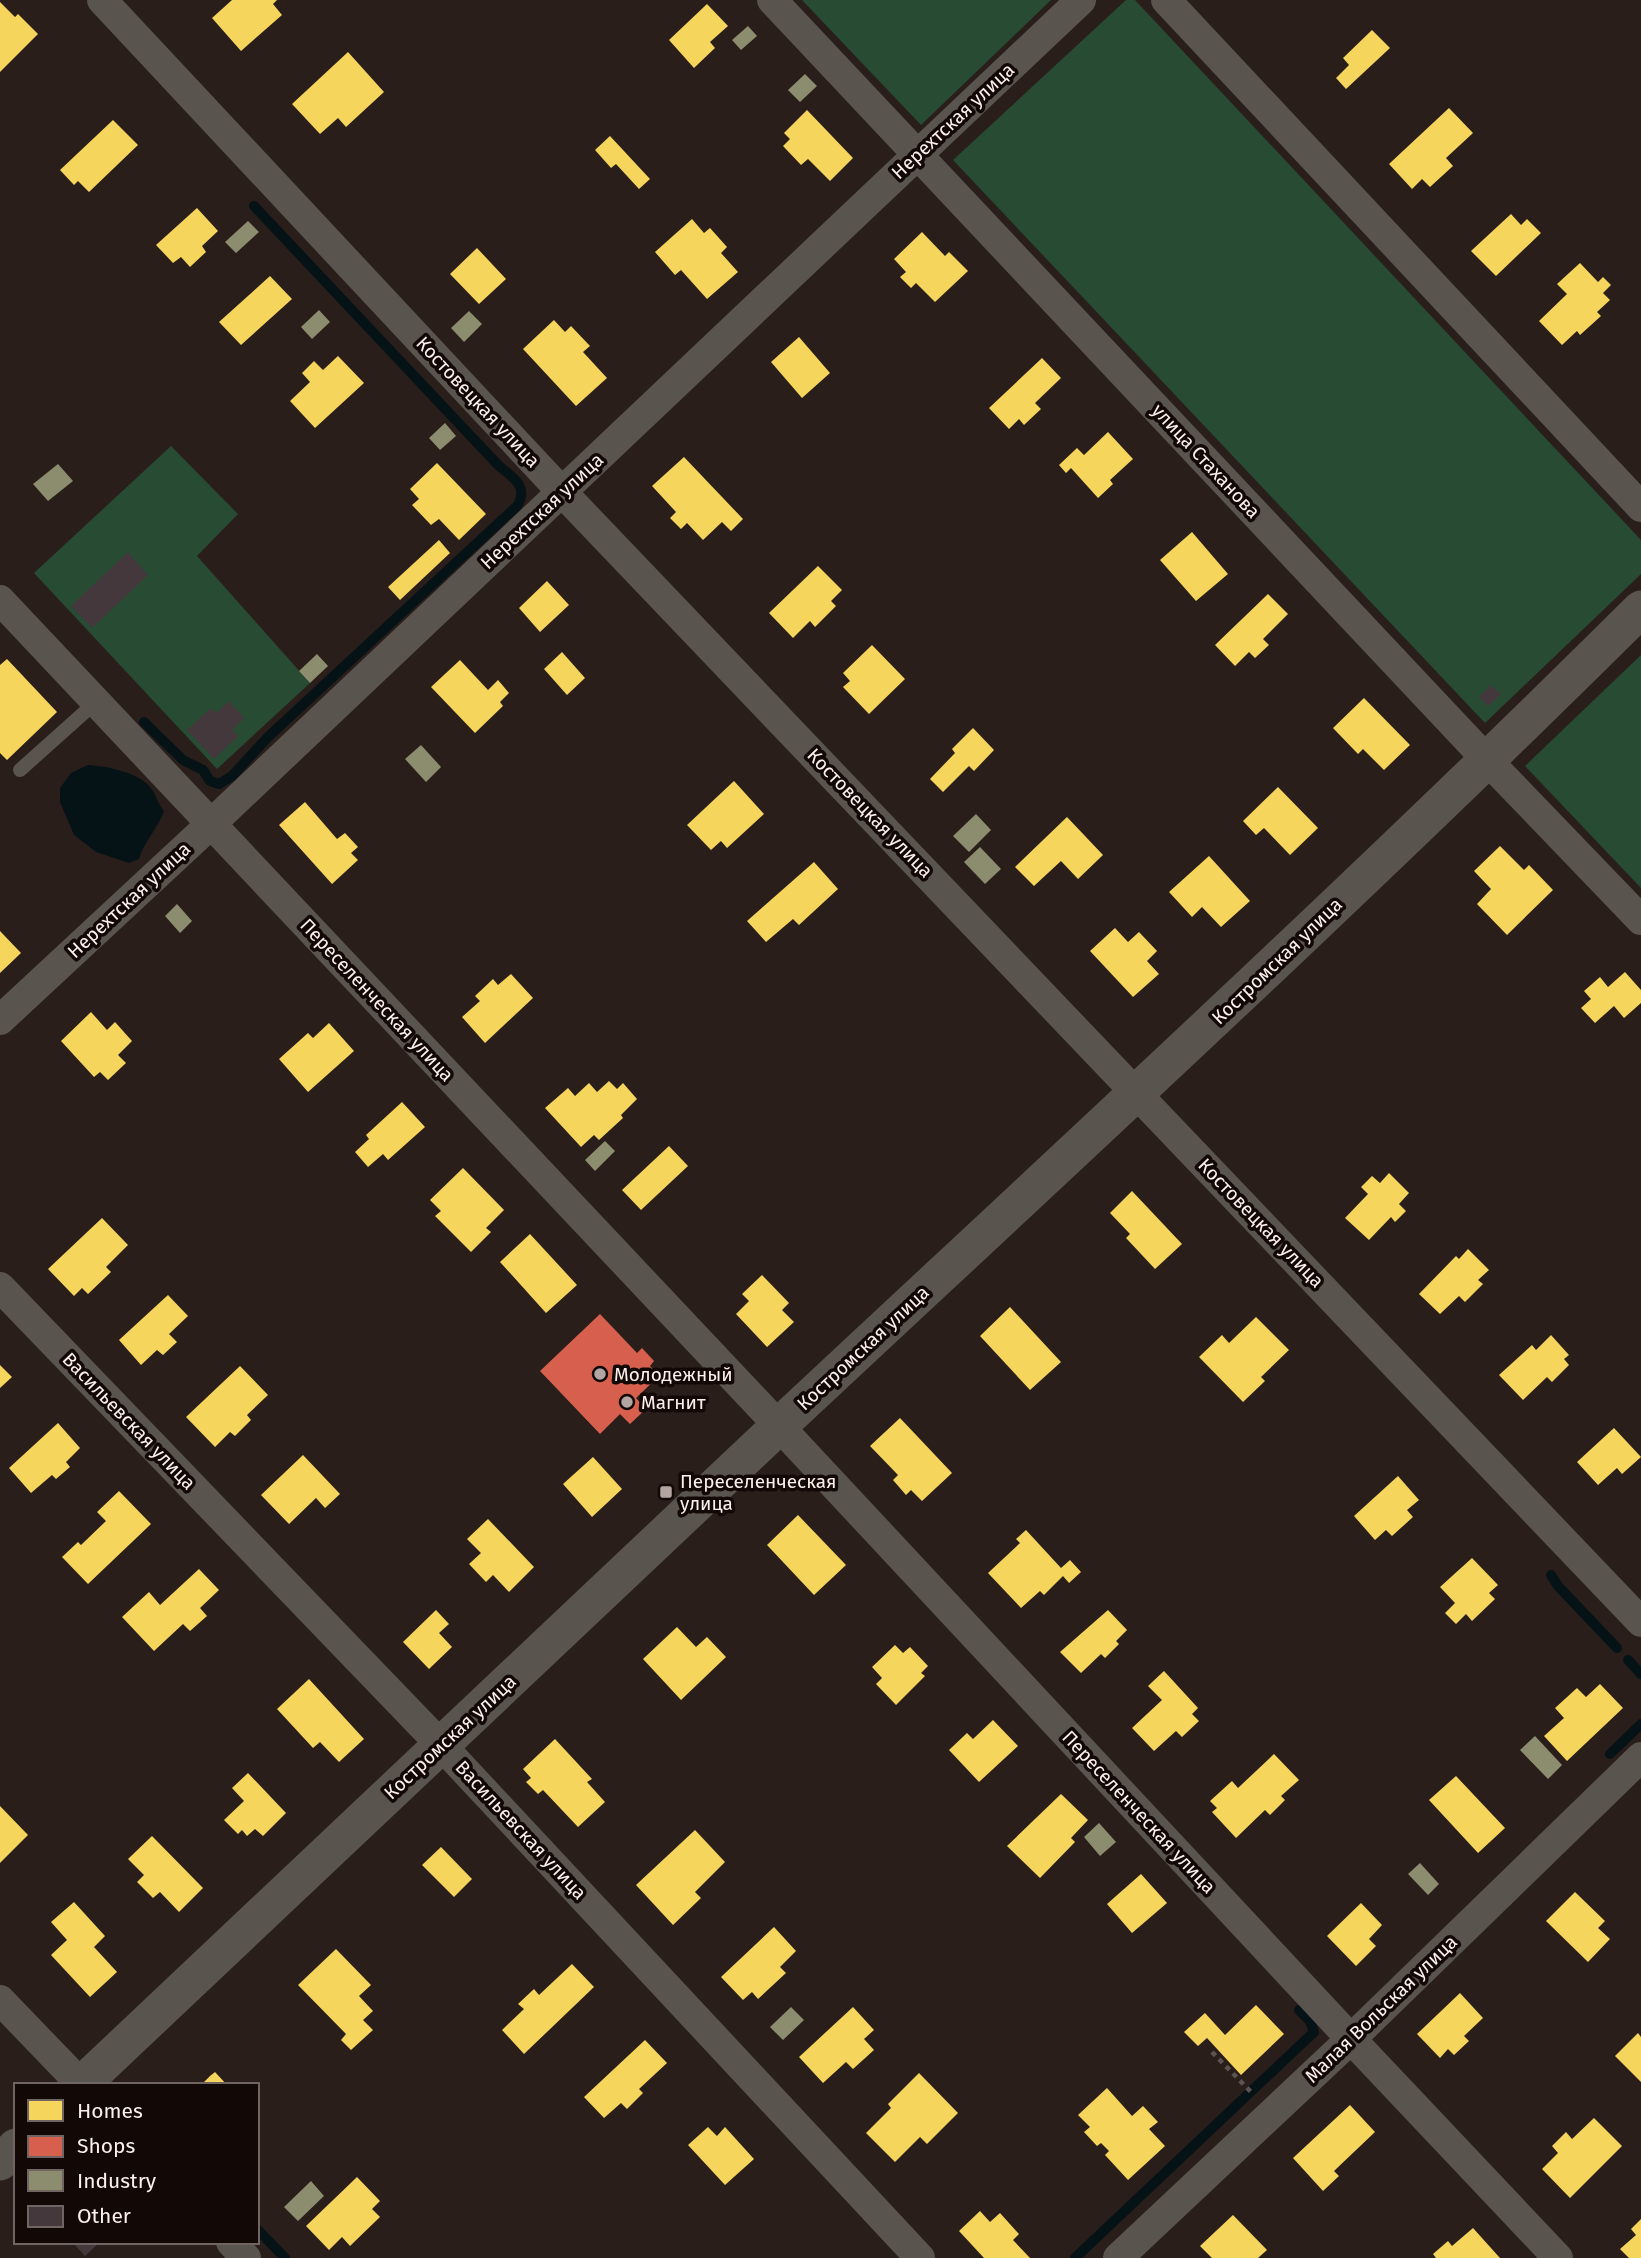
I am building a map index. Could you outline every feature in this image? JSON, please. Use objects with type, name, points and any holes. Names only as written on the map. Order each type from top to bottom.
[{"type":"street","name":"Костовецкая улица","points":[[102,0],[562,492],[1641,1622]]},
{"type":"street","name":"улица Стаханова","points":[[772,0],[1641,920]]},
{"type":"street","name":"Нерехтская улица","points":[[0,1020],[211,824],[1081,0]]},
{"type":"street","points":[[1166,0],[1641,507]]},
{"type":"street","name":"Переселенческая улица","points":[[0,600],[1558,2258]]},
{"type":"street","name":"Костромская улица","points":[[83,2083],[779,1426],[1138,1093],[1488,761],[1641,609]]},
{"type":"street","name":"Васильевская улица","points":[[0,1287],[441,1745],[920,2258]]},
{"type":"street","name":"Малая Вольская улица","points":[[1118,2258],[1351,2039],[1641,1757]]},
{"type":"street","points":[[0,2000],[79,2083]]},
{"type":"street","points":[[0,2162],[14,2149]]},
{"type":"street","points":[[233,2244],[246,2258]]},
{"type":"lane","points":[[20,770],[96,702]]},
{"type":"path","points":[[1212,2052],[1246,2087]]},
{"type":"green space","points":[[802,0],[1051,0],[921,125]]},
{"type":"green space","points":[[1126,0],[1135,0],[1641,540],[1641,574],[1485,723],[953,160]]},
{"type":"green space","points":[[171,446],[238,514],[197,556],[310,683],[217,769],[34,573]]},
{"type":"green space","points":[[1641,655],[1641,888],[1525,766]]},
{"type":"shaded area","points":[[88,765],[114,769],[141,779],[153,791],[164,811],[139,859],[129,863],[96,852],[74,835],[60,802],[60,788],[71,773]]},
{"type":"building: Homes","points":[[232,0],[277,0],[273,4],[282,15],[241,51],[212,18]]},
{"type":"building: Homes","points":[[0,2],[15,17],[18,14],[38,34],[0,72]]},
{"type":"building: Homes","points":[[707,4],[728,26],[710,42],[715,48],[694,68],[669,40]]},
{"type":"building: Homes","points":[[1372,30],[1390,48],[1346,89],[1336,78],[1349,65],[1343,58]]},
{"type":"building: Homes","points":[[348,52],[384,92],[346,127],[338,118],[320,134],[292,104]]},
{"type":"building: Homes","points":[[1449,108],[1473,133],[1446,158],[1453,166],[1430,187],[1422,179],[1412,189],[1389,164]]},
{"type":"building: Homes","points":[[807,110],[853,158],[830,181],[808,159],[801,165],[783,146],[790,139],[784,133]]},
{"type":"building: Homes","points":[[113,120],[138,145],[89,192],[78,181],[74,185],[60,170]]},
{"type":"building: Homes","points":[[610,136],[650,179],[639,189],[616,164],[611,168],[595,150]]},
{"type":"building: Homes","points":[[197,208],[218,231],[202,246],[206,252],[190,267],[181,257],[173,263],[156,245]]},
{"type":"building: Homes","points":[[1511,214],[1521,225],[1527,219],[1541,233],[1496,276],[1471,251]]},
{"type":"building: Homes","points":[[692,219],[704,233],[710,228],[727,247],[721,253],[738,272],[707,299],[681,270],[675,275],[655,252]]},
{"type":"building: Homes","points":[[922,232],[945,256],[949,252],[968,271],[935,302],[916,283],[911,288],[900,277],[906,272],[894,259]]},
{"type":"building: Homes","points":[[477,248],[506,279],[479,304],[450,274]]},
{"type":"building: Homes","points":[[1580,263],[1598,282],[1603,277],[1611,285],[1603,293],[1610,300],[1597,312],[1601,316],[1580,335],[1577,331],[1562,345],[1539,321],[1567,294],[1557,284]]},
{"type":"building: Homes","points":[[270,276],[292,299],[241,345],[219,322]]},
{"type":"building: Homes","points":[[554,320],[565,332],[571,326],[590,346],[583,352],[607,378],[576,406],[523,349]]},
{"type":"building: Homes","points":[[799,337],[830,373],[802,398],[771,362]]},
{"type":"building: Homes","points":[[338,356],[364,383],[315,428],[290,401],[310,382],[302,373],[314,361],[323,370]]},
{"type":"building: Homes","points":[[1042,358],[1061,378],[1035,403],[1041,409],[1024,425],[1019,419],[1009,429],[989,408]]},
{"type":"building: Homes","points":[[1108,432],[1133,459],[1110,480],[1113,484],[1098,498],[1071,468],[1066,473],[1059,465],[1077,448],[1084,455]]},
{"type":"building: Homes","points":[[684,457],[743,519],[731,531],[722,522],[703,540],[687,523],[681,529],[670,518],[676,512],[652,486]]},
{"type":"building: Homes","points":[[437,463],[486,514],[459,540],[439,519],[431,525],[412,505],[419,499],[410,489]]},
{"type":"building: Homes","points":[[1192,532],[1228,574],[1196,601],[1160,560]]},
{"type":"building: Homes","points":[[439,540],[450,553],[400,600],[388,587]]},
{"type":"building: Homes","points":[[818,566],[842,590],[831,601],[836,606],[815,627],[810,621],[793,638],[769,613]]},
{"type":"building: Homes","points":[[547,581],[569,605],[540,632],[519,608]]},
{"type":"building: Homes","points":[[1268,594],[1288,614],[1263,639],[1269,645],[1255,658],[1249,652],[1235,666],[1215,645]]},
{"type":"building: Homes","points":[[872,645],[905,679],[869,714],[843,687],[850,681],[843,673]]},
{"type":"building: Homes","points":[[562,652],[585,678],[567,695],[544,669]]},
{"type":"building: Homes","points":[[7,659],[57,712],[7,760],[0,753],[0,665]]},
{"type":"building: Homes","points":[[460,660],[488,690],[498,680],[509,693],[500,702],[503,706],[475,733],[431,687]]},
{"type":"building: Homes","points":[[1364,698],[1410,745],[1384,770],[1363,749],[1358,754],[1333,728]]},
{"type":"building: Homes","points":[[973,728],[994,750],[974,771],[969,766],[943,792],[930,779],[955,753],[952,749]]},
{"type":"building: Homes","points":[[734,781],[764,814],[727,848],[721,841],[711,850],[687,825]]},
{"type":"building: Homes","points":[[1278,787],[1318,828],[1290,855],[1264,828],[1256,835],[1243,821]]},
{"type":"building: Homes","points":[[305,802],[337,839],[345,833],[358,847],[351,853],[358,860],[332,884],[279,825]]},
{"type":"building: Homes","points":[[1067,817],[1103,855],[1078,879],[1061,861],[1034,886],[1015,867]]},
{"type":"building: Homes","points":[[1500,846],[1524,870],[1529,865],[1553,890],[1507,935],[1477,904],[1491,889],[1474,871]]},
{"type":"building: Homes","points":[[1209,856],[1250,901],[1221,927],[1202,907],[1192,917],[1169,892]]},
{"type":"building: Homes","points":[[814,862],[838,889],[799,925],[793,919],[766,942],[747,921]]},
{"type":"building: Homes","points":[[1115,928],[1128,942],[1139,932],[1157,951],[1147,961],[1159,974],[1133,997],[1090,951]]},
{"type":"building: Homes","points":[[0,931],[21,953],[0,973]]},
{"type":"building: Homes","points":[[1625,972],[1641,990],[1641,1003],[1624,1018],[1614,1006],[1595,1023],[1581,1008],[1591,999],[1584,991],[1600,977],[1608,987]]},
{"type":"building: Homes","points":[[511,974],[533,998],[485,1043],[462,1017],[480,1001],[475,996],[493,979],[498,985]]},
{"type":"building: Homes","points":[[91,1012],[107,1030],[115,1022],[132,1041],[118,1055],[126,1063],[108,1080],[100,1072],[94,1077],[61,1041]]},
{"type":"building: Homes","points":[[329,1023],[354,1051],[308,1092],[279,1059],[308,1033],[313,1038]]},
{"type":"building: Homes","points":[[609,1081],[617,1089],[623,1083],[637,1099],[621,1115],[623,1118],[599,1140],[594,1135],[581,1147],[545,1108],[568,1088],[575,1096],[589,1083],[597,1092]]},
{"type":"building: Homes","points":[[402,1102],[425,1127],[388,1160],[383,1154],[368,1167],[355,1152],[369,1139],[366,1135]]},
{"type":"building: Homes","points":[[669,1146],[688,1166],[641,1210],[622,1190]]},
{"type":"building: Homes","points":[[463,1168],[504,1210],[486,1228],[491,1232],[471,1252],[435,1216],[441,1211],[430,1200]]},
{"type":"building: Homes","points":[[1389,1173],[1409,1193],[1399,1204],[1406,1211],[1395,1222],[1391,1217],[1369,1240],[1345,1218],[1368,1194],[1361,1187],[1372,1176],[1380,1183]]},
{"type":"building: Homes","points":[[1132,1191],[1182,1244],[1155,1269],[1126,1238],[1130,1234],[1110,1213]]},
{"type":"building: Homes","points":[[102,1218],[128,1245],[106,1267],[111,1272],[88,1294],[82,1288],[74,1296],[48,1269]]},
{"type":"building: Homes","points":[[530,1234],[577,1285],[546,1313],[500,1262]]},
{"type":"building: Homes","points":[[1468,1249],[1489,1270],[1478,1280],[1483,1284],[1465,1302],[1459,1296],[1440,1314],[1419,1294],[1456,1256],[1459,1259]]},
{"type":"building: Homes","points":[[762,1275],[789,1303],[782,1310],[794,1322],[767,1347],[736,1314],[749,1301],[742,1294]]},
{"type":"building: Homes","points":[[168,1295],[188,1316],[169,1334],[177,1342],[163,1355],[157,1350],[141,1365],[119,1340]]},
{"type":"building: Homes","points":[[1010,1307],[1061,1362],[1030,1390],[980,1336]]},
{"type":"building: Homes","points":[[1256,1317],[1289,1350],[1261,1377],[1265,1381],[1243,1402],[1199,1357],[1222,1335],[1229,1343]]},
{"type":"building: Homes","points":[[1551,1335],[1569,1355],[1564,1359],[1569,1365],[1552,1382],[1547,1377],[1523,1400],[1499,1375],[1532,1345],[1536,1350]]},
{"type":"building: Homes","points":[[0,1365],[12,1377],[0,1388]]},
{"type":"building: Homes","points":[[240,1366],[268,1395],[247,1415],[251,1420],[235,1436],[230,1432],[215,1447],[186,1417]]},
{"type":"building: Homes","points":[[900,1418],[952,1473],[922,1501],[911,1490],[906,1495],[893,1480],[898,1475],[870,1446]]},
{"type":"building: Homes","points":[[58,1423],[80,1448],[66,1462],[70,1467],[56,1479],[52,1475],[31,1493],[9,1468]]},
{"type":"building: Homes","points":[[1614,1428],[1641,1457],[1622,1474],[1617,1468],[1598,1485],[1577,1462]]},
{"type":"building: Homes","points":[[303,1455],[340,1494],[325,1508],[316,1498],[289,1524],[261,1495]]},
{"type":"building: Homes","points":[[593,1457],[622,1489],[592,1517],[563,1484]]},
{"type":"building: Homes","points":[[1398,1476],[1419,1500],[1407,1510],[1413,1517],[1392,1536],[1386,1530],[1375,1540],[1354,1516]]},
{"type":"building: Homes","points":[[119,1491],[151,1524],[88,1584],[62,1557],[78,1542],[81,1545],[106,1521],[97,1512]]},
{"type":"building: Homes","points":[[798,1515],[846,1565],[814,1595],[767,1545]]},
{"type":"building: Homes","points":[[488,1519],[534,1567],[509,1592],[493,1575],[486,1582],[469,1564],[481,1553],[467,1539]]},
{"type":"building: Homes","points":[[1026,1530],[1061,1568],[1070,1560],[1081,1572],[1069,1583],[1063,1576],[1044,1595],[1040,1591],[1021,1608],[988,1573],[1020,1543],[1016,1539]]},
{"type":"building: Homes","points":[[1472,1558],[1498,1585],[1489,1593],[1495,1599],[1472,1621],[1466,1614],[1456,1624],[1445,1613],[1455,1603],[1440,1587]]},
{"type":"building: Homes","points":[[199,1569],[219,1590],[200,1608],[207,1616],[190,1631],[183,1624],[154,1651],[122,1617],[149,1592],[160,1605]]},
{"type":"building: Homes","points":[[436,1610],[449,1624],[439,1633],[452,1647],[429,1669],[403,1642]]},
{"type":"building: Homes","points":[[1108,1610],[1127,1630],[1116,1641],[1119,1644],[1105,1658],[1101,1654],[1081,1673],[1060,1652]]},
{"type":"building: Homes","points":[[677,1627],[696,1647],[707,1637],[726,1657],[681,1700],[643,1659]]},
{"type":"building: Homes","points":[[895,1645],[903,1653],[910,1647],[928,1666],[921,1673],[925,1676],[896,1705],[876,1684],[882,1678],[872,1667]]},
{"type":"building: Homes","points":[[1164,1671],[1198,1708],[1192,1714],[1199,1721],[1182,1737],[1176,1731],[1154,1751],[1132,1728],[1162,1700],[1148,1686]]},
{"type":"building: Homes","points":[[309,1679],[364,1739],[339,1762],[320,1742],[313,1748],[277,1709]]},
{"type":"building: Homes","points":[[1600,1684],[1623,1708],[1567,1761],[1544,1736],[1564,1718],[1555,1708],[1577,1688],[1586,1697]]},
{"type":"building: Homes","points":[[993,1720],[1018,1746],[979,1782],[949,1750],[967,1733],[973,1739]]},
{"type":"building: Homes","points":[[555,1739],[592,1779],[587,1782],[605,1802],[578,1827],[543,1790],[538,1794],[526,1782],[531,1778],[523,1769]]},
{"type":"building: Homes","points":[[1274,1754],[1299,1780],[1281,1796],[1285,1800],[1270,1815],[1265,1810],[1236,1838],[1212,1812],[1217,1808],[1210,1801],[1232,1781],[1238,1788]]},
{"type":"building: Homes","points":[[248,1773],[286,1813],[263,1836],[255,1829],[247,1836],[242,1830],[238,1834],[224,1820],[244,1801],[232,1788]]},
{"type":"building: Homes","points":[[1456,1776],[1505,1828],[1478,1853],[1429,1800]]},
{"type":"building: Homes","points":[[1061,1794],[1088,1820],[1071,1838],[1075,1842],[1040,1878],[1007,1846]]},
{"type":"building: Homes","points":[[0,1806],[28,1835],[0,1863]]},
{"type":"building: Homes","points":[[695,1830],[725,1862],[695,1892],[701,1898],[673,1925],[636,1885]]},
{"type":"building: Homes","points":[[152,1836],[203,1888],[179,1912],[160,1892],[153,1898],[137,1882],[144,1875],[128,1859]]},
{"type":"building: Homes","points":[[441,1847],[472,1879],[454,1897],[422,1865]]},
{"type":"building: Homes","points":[[1141,1874],[1167,1903],[1132,1933],[1107,1904]]},
{"type":"building: Homes","points":[[1575,1892],[1605,1921],[1598,1928],[1610,1939],[1588,1962],[1546,1921]]},
{"type":"building: Homes","points":[[74,1902],[105,1936],[94,1947],[117,1972],[90,1997],[51,1955],[67,1940],[51,1922]]},
{"type":"building: Homes","points":[[1361,1903],[1382,1925],[1369,1939],[1376,1946],[1356,1966],[1327,1936]]},
{"type":"building: Homes","points":[[774,1927],[796,1951],[780,1967],[786,1973],[758,1999],[752,1992],[743,2000],[721,1977]]},
{"type":"building: Homes","points":[[336,1949],[371,1985],[359,1996],[373,2011],[363,2020],[373,2030],[351,2050],[341,2040],[346,2034],[298,1985]]},
{"type":"building: Homes","points":[[572,1964],[594,1987],[524,2054],[502,2030],[524,2009],[518,2004],[534,1989],[539,1995]]},
{"type":"building: Homes","points":[[1460,1993],[1483,2018],[1464,2036],[1469,2041],[1454,2055],[1448,2049],[1440,2058],[1417,2034]]},
{"type":"building: Homes","points":[[1256,2005],[1284,2034],[1241,2075],[1207,2038],[1198,2046],[1184,2032],[1205,2013],[1225,2035]]},
{"type":"building: Homes","points":[[853,2007],[874,2030],[864,2039],[874,2050],[853,2069],[846,2062],[823,2083],[799,2057]]},
{"type":"building: Homes","points":[[1638,2033],[1641,2037],[1641,2082],[1615,2056]]},
{"type":"building: Homes","points":[[645,2040],[667,2063],[639,2089],[643,2093],[627,2109],[621,2103],[604,2118],[584,2097]]},
{"type":"building: Homes","points":[[215,2072],[225,2083],[203,2083]]},
{"type":"building: Homes","points":[[919,2073],[958,2113],[927,2144],[920,2137],[895,2162],[866,2133],[891,2108],[888,2104]]},
{"type":"building: Homes","points":[[1107,2088],[1132,2116],[1143,2106],[1158,2122],[1149,2129],[1165,2146],[1128,2180],[1105,2155],[1109,2151],[1101,2143],[1097,2146],[1084,2132],[1090,2127],[1078,2115]]},
{"type":"building: Homes","points":[[1350,2105],[1375,2132],[1334,2171],[1339,2176],[1323,2191],[1293,2158]]},
{"type":"building: Homes","points":[[1594,2118],[1622,2146],[1570,2198],[1542,2169],[1558,2153],[1552,2146],[1566,2132],[1572,2139]]},
{"type":"building: Homes","points":[[708,2127],[717,2136],[725,2127],[754,2159],[725,2185],[688,2145]]},
{"type":"building: Homes","points":[[357,2177],[380,2201],[372,2209],[380,2217],[350,2246],[342,2237],[329,2250],[306,2226]]},
{"type":"building: Homes","points":[[980,2211],[990,2222],[1000,2213],[1019,2234],[1013,2240],[1030,2258],[984,2258],[959,2231]]},
{"type":"building: Homes","points":[[1233,2215],[1267,2250],[1258,2258],[1212,2258],[1200,2246]]},
{"type":"building: Homes","points":[[1641,2219],[1641,2258],[1629,2258],[1620,2249],[1636,2235],[1631,2229]]},
{"type":"building: Homes","points":[[1473,2228],[1500,2258],[1436,2258],[1433,2254],[1448,2241],[1452,2246]]},
{"type":"building: Shops","name":"Молодежный","points":[[600,1314],[637,1353],[642,1348],[654,1361],[650,1366],[659,1376],[636,1398],[646,1409],[630,1424],[620,1414],[600,1434],[540,1371]]},
{"type":"building: Industry","points":[[748,26],[757,36],[741,50],[732,40]]},
{"type":"building: Industry","points":[[805,74],[817,86],[800,102],[788,90]]},
{"type":"building: Industry","points":[[248,221],[259,232],[236,253],[225,242]]},
{"type":"building: Industry","points":[[319,310],[330,322],[312,339],[301,327]]},
{"type":"building: Industry","points":[[469,311],[482,324],[464,342],[451,328]]},
{"type":"building: Industry","points":[[445,423],[456,436],[440,450],[429,438]]},
{"type":"building: Industry","points":[[58,464],[73,481],[48,501],[33,484]]},
{"type":"building: Industry","points":[[317,654],[328,666],[310,683],[299,671]]},
{"type":"building: Industry","points":[[421,745],[441,767],[426,782],[405,759]]},
{"type":"building: Industry","points":[[976,814],[991,830],[969,852],[953,836]]},
{"type":"building: Industry","points":[[980,847],[1001,869],[985,884],[964,862]]},
{"type":"building: Industry","points":[[177,904],[192,921],[180,933],[165,916]]},
{"type":"building: Industry","points":[[605,1141],[615,1151],[595,1171],[585,1160]]},
{"type":"building: Industry","points":[[1535,1736],[1562,1765],[1548,1779],[1520,1750]]},
{"type":"building: Industry","points":[[1099,1823],[1116,1842],[1100,1856],[1084,1837]]},
{"type":"building: Industry","points":[[1420,1863],[1439,1884],[1428,1895],[1408,1874]]},
{"type":"building: Industry","points":[[791,2007],[804,2020],[783,2040],[770,2027]]},
{"type":"building: Industry","points":[[311,2181],[324,2196],[298,2221],[284,2207]]},
{"type":"building: Other","points":[[128,552],[148,575],[92,628],[71,606]]},
{"type":"building: Other","points":[[1491,685],[1501,694],[1488,706],[1479,697]]},
{"type":"building: Other","points":[[229,701],[244,718],[232,730],[238,736],[214,759],[187,730],[211,708],[216,713]]},
{"type":"building: Other","points":[[74,2244],[98,2244],[85,2256]]},
{"type":"waterway","points":[[144,722],[183,760],[203,770],[210,781],[219,784],[232,776],[267,738],[517,506],[520,499],[521,488],[518,483],[254,206]]},
{"type":"waterway","points":[[1551,1575],[1558,1586],[1617,1648]]},
{"type":"waterway","points":[[1628,1660],[1641,1674]]},
{"type":"waterway","points":[[1610,1754],[1641,1724]]},
{"type":"waterway","points":[[1075,2258],[1314,2032],[1310,2021],[1299,2010]]},
{"type":"waterway","points":[[259,2231],[285,2258]]},
{"type":"place","name":"Молодежный","points":[[600,1374]]},
{"type":"place","name":"Магнит","points":[[627,1402]]},
{"type":"place","name":"Переселенческая улица","points":[[666,1492]]}]
